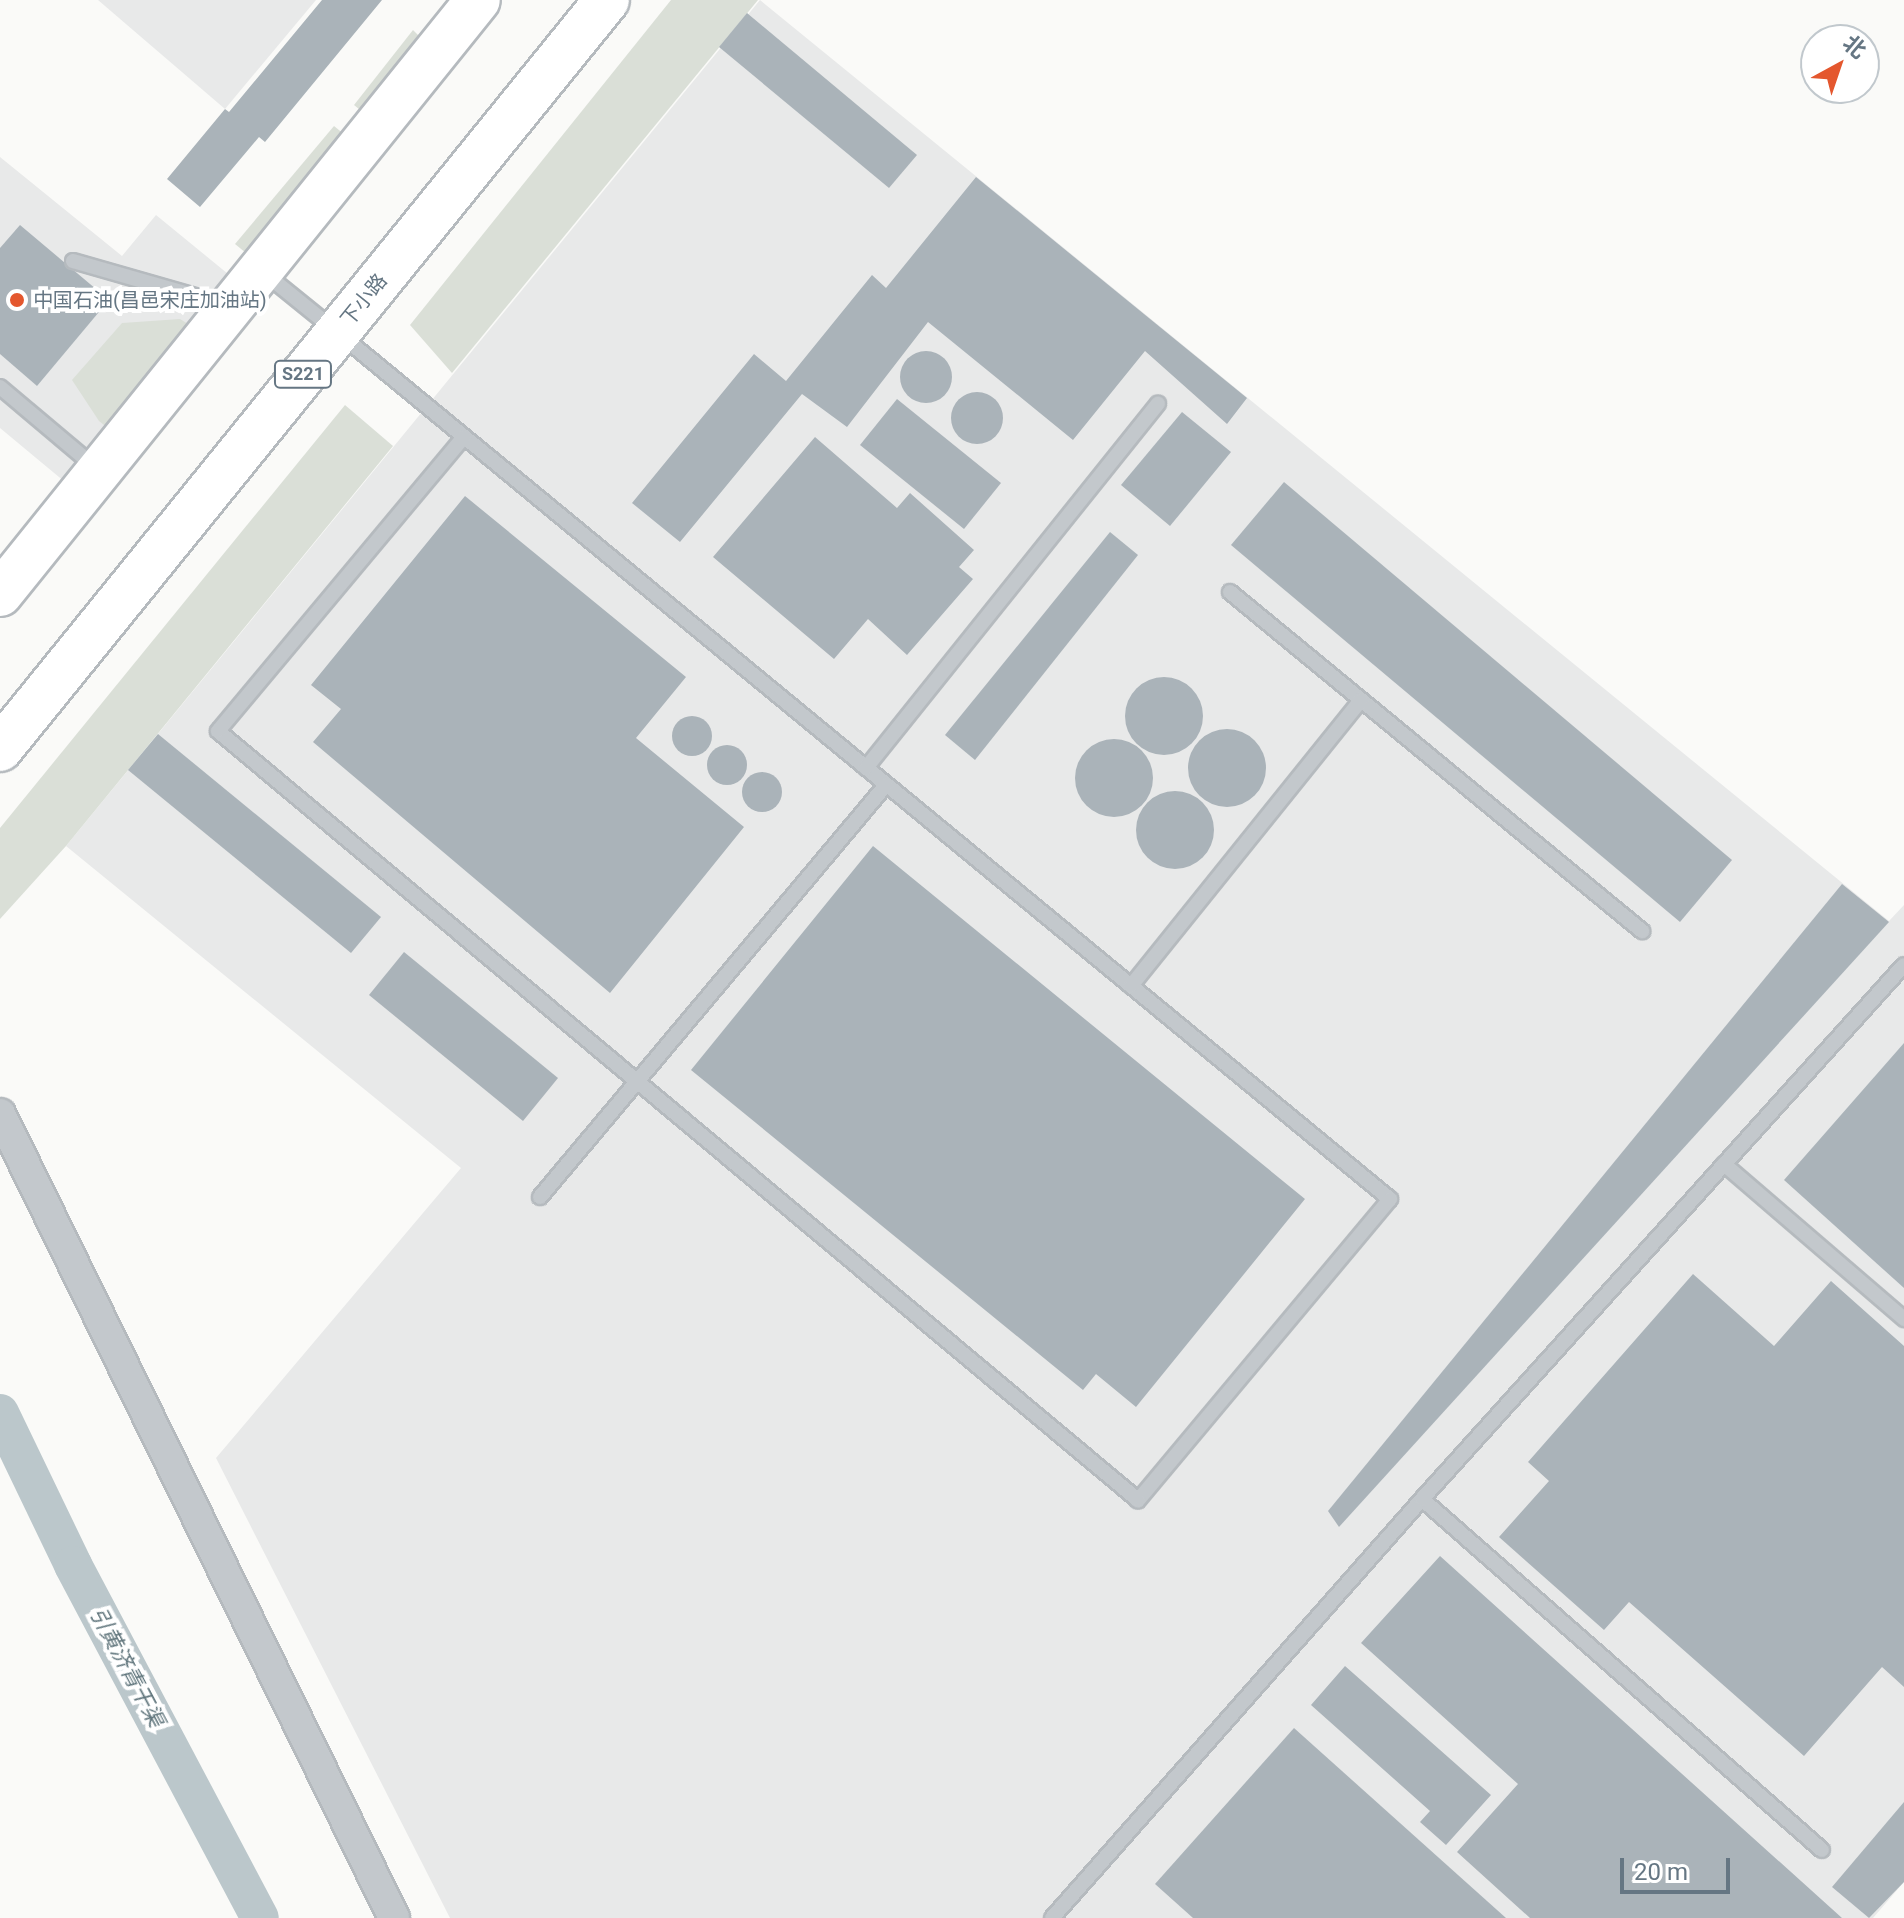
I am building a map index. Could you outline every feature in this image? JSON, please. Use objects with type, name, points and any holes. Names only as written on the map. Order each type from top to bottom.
[{"type":"main road","points":[[0,594],[478,0]]},
{"type":"main road","name":"下小路","points":[[0,749],[607,0]]},
{"type":"street","points":[[0,1114],[394,1918]]},
{"type":"lane","points":[[73,261],[231,307]]},
{"type":"lane","points":[[260,269],[1390,1199],[1138,1500],[218,731],[464,437]]},
{"type":"lane","points":[[0,387],[101,472]]},
{"type":"lane","points":[[866,768],[1158,404]]},
{"type":"lane","points":[[1230,592],[1642,931]]},
{"type":"lane","points":[[1131,986],[1361,700]]},
{"type":"lane","points":[[540,1197],[886,785]]},
{"type":"lane","points":[[1052,1918],[1422,1499],[1904,965]]},
{"type":"lane","points":[[1724,1164],[1904,1319]]},
{"type":"lane","points":[[1422,1499],[1822,1850]]},
{"type":"shaded area","points":[[98,0],[316,0],[225,109]]},
{"type":"shaded area","points":[[671,0],[758,0],[452,373],[410,325]]},
{"type":"shaded area","points":[[760,0],[1889,921],[1904,905],[1904,1882],[1873,1918],[450,1918],[216,1458],[461,1168],[66,846]]},
{"type":"shaded area","points":[[413,30],[424,41],[365,114],[354,105]]},
{"type":"shaded area","points":[[334,126],[345,135],[246,253],[235,244]]},
{"type":"shaded area","points":[[0,157],[122,256],[156,215],[233,278],[65,482],[0,428]]},
{"type":"shaded area","points":[[180,319],[193,327],[109,429],[99,421],[72,380],[122,323]]},
{"type":"shaded area","points":[[345,405],[393,446],[66,846],[0,919],[0,828]]},
{"type":"building","points":[[322,0],[382,0],[265,142],[259,137],[200,207],[167,179],[225,109],[229,112]]},
{"type":"building","points":[[747,13],[917,155],[889,188],[719,47]]},
{"type":"building","points":[[976,177],[1247,398],[1227,424],[1145,351],[1073,440],[928,322],[847,427],[802,394],[680,542],[632,503],[754,354],[786,381],[872,275],[886,288]]},
{"type":"building","points":[[20,225],[109,300],[37,386],[0,354],[0,248]]},
{"type":"building","points":[[926,351],[945,358],[952,377],[945,396],[926,403],[907,396],[900,377],[907,358]]},
{"type":"building","points":[[977,392],[996,399],[1003,418],[996,437],[977,444],[958,437],[951,418],[958,399]]},
{"type":"building","points":[[897,399],[1001,483],[964,529],[860,445]]},
{"type":"building","points":[[1182,412],[1231,452],[1170,526],[1121,485]]},
{"type":"building","points":[[815,437],[897,508],[910,493],[974,550],[959,567],[973,579],[907,655],[868,619],[834,659],[713,557]]},
{"type":"building","points":[[1284,482],[1732,860],[1680,922],[1231,545]]},
{"type":"building","points":[[465,496],[686,677],[636,738],[744,827],[610,993],[313,742],[341,709],[311,685]]},
{"type":"building","points":[[1110,532],[1138,555],[975,760],[945,735]]},
{"type":"building","points":[[1164,677],[1179,680],[1192,688],[1200,701],[1203,716],[1200,731],[1192,744],[1179,752],[1164,755],[1149,752],[1136,744],[1128,731],[1125,716],[1128,701],[1136,688],[1149,680]]},
{"type":"building","points":[[692,716],[706,722],[712,736],[706,750],[692,756],[678,750],[672,736],[678,722]]},
{"type":"building","points":[[1227,729],[1242,732],[1255,740],[1263,753],[1266,768],[1263,783],[1255,796],[1242,804],[1227,807],[1212,804],[1199,796],[1191,783],[1188,768],[1191,753],[1199,740],[1212,732]]},
{"type":"building","points":[[158,734],[381,917],[351,953],[128,770]]},
{"type":"building","points":[[1114,739],[1129,742],[1142,750],[1150,763],[1153,778],[1150,793],[1142,806],[1129,814],[1114,817],[1099,814],[1086,806],[1078,793],[1075,778],[1078,763],[1086,750],[1099,742]]},
{"type":"building","points":[[727,745],[741,751],[747,765],[741,779],[727,785],[713,779],[707,765],[713,751]]},
{"type":"building","points":[[762,772],[776,778],[782,792],[776,806],[762,812],[748,806],[742,792],[748,778]]},
{"type":"building","points":[[1175,791],[1190,794],[1203,802],[1211,815],[1214,830],[1211,845],[1203,858],[1190,866],[1175,869],[1160,866],[1147,858],[1139,845],[1136,830],[1139,815],[1147,802],[1160,794]]},
{"type":"building","points":[[873,846],[1305,1199],[1136,1407],[1096,1374],[1083,1390],[691,1070]]},
{"type":"building","points":[[1842,884],[1889,922],[1339,1527],[1328,1511]]},
{"type":"building","points":[[404,952],[558,1078],[523,1121],[369,995]]},
{"type":"building","points":[[1904,1043],[1904,1288],[1784,1180]]},
{"type":"building","points":[[1693,1274],[1774,1346],[1831,1281],[1904,1346],[1904,1687],[1882,1667],[1804,1756],[1629,1602],[1604,1630],[1499,1537],[1549,1481],[1528,1462]]},
{"type":"building","points":[[1440,1556],[1842,1918],[1530,1918],[1457,1852],[1518,1784],[1361,1643]]},
{"type":"building","points":[[1345,1666],[1491,1795],[1446,1845],[1420,1822],[1430,1811],[1311,1705]]},
{"type":"building","points":[[1294,1728],[1506,1918],[1193,1918],[1155,1884]]},
{"type":"building","points":[[1904,1802],[1904,1882],[1869,1918],[1832,1887]]},
{"type":"waterway","name":"引黄济青干渠","points":[[0,1413],[73,1565],[260,1918]]},
{"type":"place","name":"中国石油(昌邑宋庄加油站)","points":[[17,300]]}]
